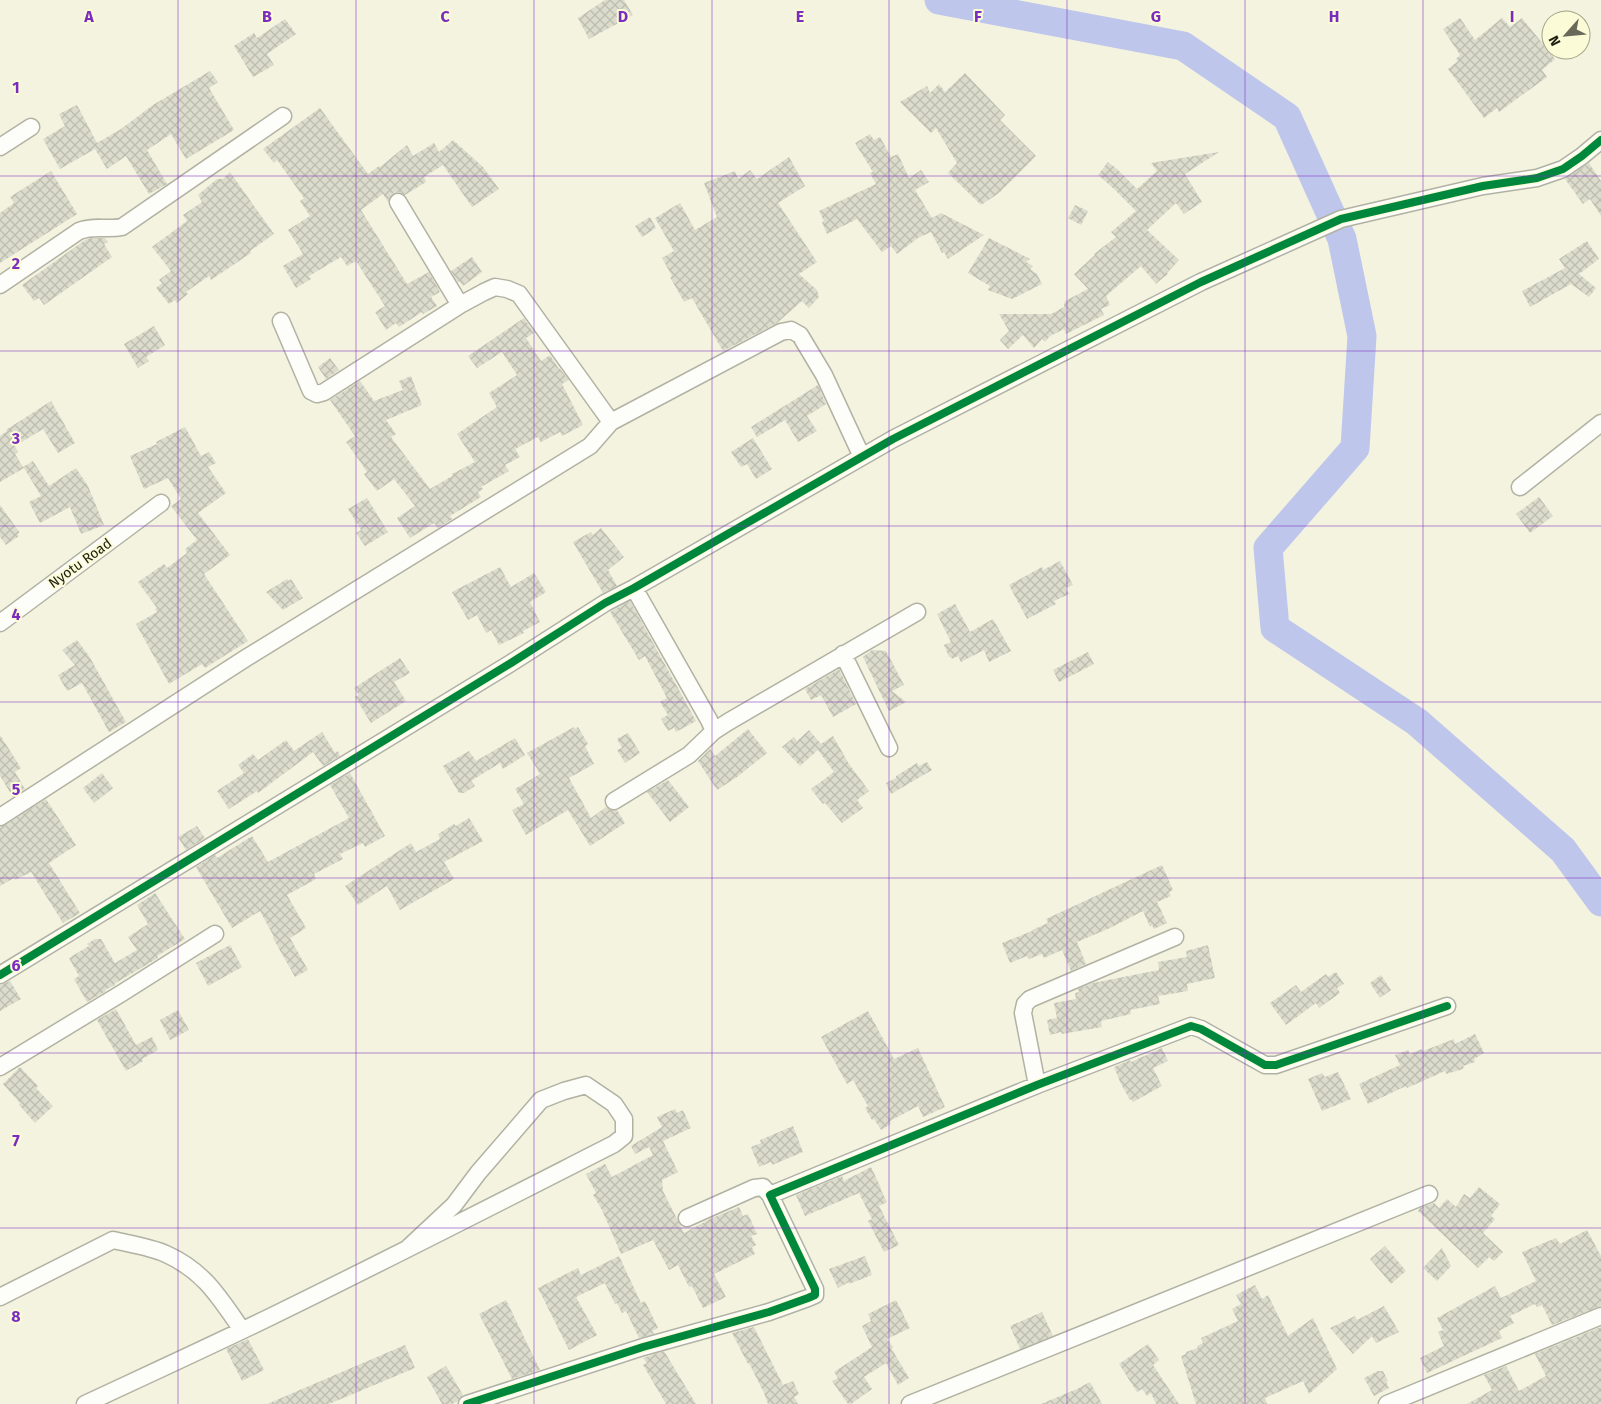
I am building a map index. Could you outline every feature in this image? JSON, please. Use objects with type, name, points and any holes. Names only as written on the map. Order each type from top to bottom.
[{"type":"street","points":[[0,285],[79,231],[89,227],[112,229],[122,227],[284,116]]},
{"type":"street","points":[[0,146],[31,127]]},
{"type":"street","points":[[0,975],[511,663],[605,603],[893,439],[1201,282],[1341,219],[1484,186],[1537,178],[1562,169],[1582,156],[1601,140]]},
{"type":"street","points":[[398,202],[460,305]]},
{"type":"street","points":[[281,321],[311,391],[317,394],[324,392],[460,305],[484,292],[496,288],[507,289],[519,294],[611,422]]},
{"type":"street","points":[[0,817],[246,658],[590,446],[611,422],[781,332],[791,330],[800,335],[824,375],[862,457]]},
{"type":"street","points":[[1520,487],[1601,423]]},
{"type":"street","name":"Nyotu Road","points":[[0,622],[161,504]]},
{"type":"street","points":[[634,588],[714,731]]},
{"type":"street","points":[[614,801],[689,755],[714,731],[917,612]]},
{"type":"street","points":[[843,654],[889,748]]},
{"type":"street","points":[[0,1067],[215,934]]},
{"type":"street","points":[[1037,1085],[1023,1013],[1025,1004],[1030,999],[1174,937]]},
{"type":"street","points":[[770,1195],[1037,1085],[1191,1026],[1201,1028],[1265,1065],[1276,1064],[1447,1006]]},
{"type":"street","points":[[84,1404],[242,1330],[408,1248],[614,1144],[624,1136],[624,1119],[614,1104],[586,1084],[541,1100],[478,1173],[454,1205],[408,1248]]},
{"type":"street","points":[[467,1404],[643,1347],[769,1312],[815,1295],[815,1289],[770,1195],[763,1187],[754,1188],[687,1218]]},
{"type":"street","points":[[910,1404],[1429,1194]]},
{"type":"street","points":[[0,1297],[113,1240],[165,1253],[191,1267],[211,1286],[242,1330]]},
{"type":"street","points":[[1387,1404],[1601,1316]]},
{"type":"building","points":[[605,0],[624,0],[633,15],[589,39],[578,18]]},
{"type":"building","points":[[1460,18],[1475,40],[1502,18],[1510,27],[1522,18],[1541,42],[1541,60],[1554,60],[1542,70],[1547,77],[1499,112],[1497,108],[1484,118],[1448,69],[1458,61],[1456,59],[1460,55],[1443,29]]},
{"type":"building","points":[[285,19],[296,34],[267,54],[274,65],[253,77],[234,46],[254,33],[257,38]]},
{"type":"building","points":[[210,71],[218,82],[209,88],[234,130],[186,159],[171,134],[147,150],[167,184],[149,194],[126,156],[107,169],[95,149],[60,169],[43,139],[65,126],[59,114],[77,105],[97,143],[121,129],[153,105]]},
{"type":"building","points":[[965,73],[1005,115],[1000,120],[1036,156],[999,193],[981,205],[948,173],[957,163],[936,128],[931,133],[900,102],[927,86],[930,93],[939,84],[945,92]]},
{"type":"building","points":[[320,108],[368,174],[380,167],[407,145],[413,156],[434,143],[439,152],[453,140],[483,167],[499,189],[472,207],[443,165],[424,177],[426,182],[405,195],[398,192],[393,193],[388,202],[383,194],[361,210],[407,284],[429,272],[440,292],[431,297],[437,306],[423,314],[422,312],[399,327],[396,323],[386,330],[375,312],[385,306],[356,261],[347,266],[341,257],[309,276],[311,279],[296,288],[283,266],[303,254],[288,230],[310,216],[300,201],[304,198],[277,160],[274,163],[263,149]]},
{"type":"building","points":[[870,134],[874,140],[880,137],[891,157],[898,154],[909,178],[921,170],[929,182],[915,190],[932,218],[941,213],[984,235],[948,259],[944,252],[942,253],[931,232],[918,238],[897,254],[891,246],[882,252],[857,219],[827,234],[819,211],[876,184],[870,173],[873,172],[855,143]]},
{"type":"building","points":[[1219,152],[1185,174],[1202,202],[1184,214],[1176,203],[1147,230],[1179,260],[1168,274],[1156,284],[1141,266],[1106,296],[1110,305],[1101,309],[1104,315],[1066,334],[1064,329],[1050,336],[1045,342],[1042,339],[1034,348],[1023,335],[1008,349],[1000,340],[1009,331],[999,314],[1051,314],[1064,307],[1065,301],[1088,289],[1074,274],[1094,254],[1116,237],[1111,232],[1136,211],[1098,175],[1108,162],[1137,189],[1157,171],[1151,163]]},
{"type":"building","points":[[789,157],[805,186],[778,203],[817,262],[799,274],[817,290],[819,297],[809,308],[802,301],[777,323],[723,351],[692,298],[684,302],[670,277],[672,276],[662,258],[674,251],[655,218],[680,203],[695,230],[717,217],[704,183],[735,171],[738,179],[750,170],[757,179]]},
{"type":"building","points":[[1589,163],[1601,181],[1601,216],[1590,199],[1583,204],[1565,179]]},
{"type":"building","points":[[51,171],[77,214],[0,263],[0,213],[14,203],[10,197]]},
{"type":"building","points":[[230,172],[274,234],[250,251],[251,253],[211,280],[209,276],[186,292],[188,294],[177,303],[175,300],[169,304],[156,288],[162,283],[159,280],[171,271],[152,247],[187,221],[183,215],[202,202],[198,195],[217,179],[223,179]]},
{"type":"building","points":[[1075,205],[1088,211],[1081,225],[1068,218]]},
{"type":"building","points":[[650,217],[656,228],[642,237],[635,226]]},
{"type":"building","points":[[105,238],[108,242],[104,244],[112,257],[44,305],[39,298],[34,301],[22,285],[85,240]]},
{"type":"building","points":[[989,238],[1030,259],[1026,262],[1033,266],[1030,269],[1037,274],[1042,284],[1012,299],[988,290],[990,286],[968,273]]},
{"type":"building","points":[[1587,241],[1599,259],[1579,274],[1596,288],[1589,297],[1571,284],[1530,307],[1522,291],[1565,268],[1559,259]]},
{"type":"building","points":[[472,257],[482,272],[463,286],[451,271]]},
{"type":"building","points":[[524,318],[534,333],[526,338],[541,361],[550,355],[569,380],[562,384],[583,425],[562,436],[560,432],[541,442],[538,437],[515,449],[520,457],[505,465],[509,471],[481,487],[483,489],[478,492],[481,497],[450,516],[452,519],[438,528],[434,523],[410,538],[397,518],[415,506],[394,479],[377,491],[364,474],[367,472],[346,442],[355,436],[330,400],[360,381],[374,401],[403,390],[399,381],[411,376],[422,405],[386,420],[396,434],[391,437],[430,489],[452,476],[452,474],[475,462],[457,434],[497,407],[489,393],[517,375],[502,352],[477,368],[468,356]]},
{"type":"building","points":[[154,326],[165,345],[146,357],[149,361],[138,368],[124,344]]},
{"type":"building","points":[[330,358],[339,370],[326,379],[318,367]]},
{"type":"building","points":[[818,385],[826,404],[807,416],[817,431],[798,442],[785,420],[757,437],[751,427]]},
{"type":"building","points":[[51,401],[75,443],[58,453],[43,429],[15,446],[18,452],[15,454],[23,467],[33,461],[49,486],[76,468],[88,486],[104,525],[81,534],[70,507],[40,523],[29,502],[41,496],[24,468],[0,482],[0,436],[6,430]]},
{"type":"building","points":[[185,427],[201,456],[209,452],[216,463],[208,467],[226,493],[198,513],[230,555],[204,574],[248,641],[205,668],[202,664],[169,684],[136,624],[157,612],[155,609],[157,608],[138,582],[164,564],[167,568],[187,553],[185,549],[197,540],[171,506],[181,499],[168,478],[144,489],[130,456],[157,444],[156,442]]},
{"type":"building","points":[[753,438],[772,469],[756,479],[747,464],[741,467],[731,452]]},
{"type":"building","points":[[1539,497],[1553,516],[1530,533],[1516,514]]},
{"type":"building","points":[[367,498],[388,532],[365,546],[356,533],[361,530],[348,509]]},
{"type":"building","points":[[0,505],[20,533],[17,534],[19,536],[6,545],[0,537]]},
{"type":"building","points":[[601,528],[624,557],[608,570],[617,586],[603,593],[573,542],[591,532],[593,535]]},
{"type":"building","points":[[1060,561],[1073,585],[1066,588],[1069,594],[1054,601],[1056,604],[1027,619],[1009,585],[1042,567],[1043,570]]},
{"type":"building","points":[[500,567],[511,587],[534,573],[546,592],[530,602],[540,622],[523,631],[524,633],[499,645],[491,630],[486,633],[477,615],[468,620],[452,592]]},
{"type":"building","points":[[287,579],[289,581],[291,579],[303,598],[283,610],[266,592]]},
{"type":"building","points":[[630,601],[696,721],[676,732],[674,728],[668,731],[661,719],[668,715],[660,702],[667,698],[645,656],[639,660],[610,612]]},
{"type":"building","points":[[955,604],[970,632],[993,619],[1011,651],[989,662],[984,650],[961,662],[958,656],[952,659],[949,657],[944,645],[951,642],[937,614]]},
{"type":"building","points":[[77,640],[89,656],[126,722],[109,732],[82,683],[67,691],[58,675],[75,665],[62,650]]},
{"type":"building","points":[[872,650],[886,651],[904,685],[892,691],[906,702],[889,711],[863,657]]},
{"type":"building","points":[[1088,652],[1094,664],[1059,682],[1053,670]]},
{"type":"building","points":[[400,658],[410,673],[394,682],[406,701],[371,723],[355,697],[359,695],[354,688]]},
{"type":"building","points":[[839,669],[856,704],[833,717],[821,695],[811,700],[805,689]]},
{"type":"building","points":[[574,727],[575,729],[578,727],[588,744],[585,746],[594,764],[569,778],[591,818],[606,807],[610,810],[617,810],[625,823],[590,846],[568,810],[526,835],[512,810],[524,804],[515,789],[540,774],[527,753]]},
{"type":"building","points":[[748,729],[767,753],[717,790],[698,761],[710,749],[715,756]]},
{"type":"building","points":[[809,730],[821,744],[833,736],[849,764],[869,791],[857,800],[863,808],[842,823],[811,789],[834,772],[818,750],[800,766],[782,747],[794,737],[797,741]]},
{"type":"building","points":[[322,732],[335,753],[338,751],[340,756],[323,766],[313,752],[258,793],[257,791],[229,809],[217,791],[244,773],[238,765],[253,754],[258,760],[286,740],[294,751]]},
{"type":"building","points":[[628,733],[640,753],[625,763],[617,750],[622,748],[617,739]]},
{"type":"building","points":[[0,735],[21,768],[15,772],[25,789],[13,797],[0,776]]},
{"type":"building","points":[[515,738],[525,755],[503,769],[500,763],[471,781],[475,786],[464,793],[459,793],[443,766],[469,751],[476,761]]},
{"type":"building","points":[[927,762],[932,770],[891,794],[886,783],[917,763],[919,766]]},
{"type":"building","points":[[102,773],[113,788],[94,803],[83,788]]},
{"type":"building","points":[[350,773],[385,836],[365,847],[363,843],[340,854],[343,859],[314,874],[316,879],[287,895],[306,928],[290,938],[308,970],[295,977],[260,911],[232,928],[196,867],[215,855],[217,858],[252,836],[268,862],[349,818],[330,785]]},
{"type":"building","points":[[668,780],[689,807],[670,822],[647,792]]},
{"type":"building","points":[[46,799],[76,845],[49,863],[80,913],[63,923],[31,872],[15,880],[14,878],[0,886],[0,827]]},
{"type":"building","points":[[469,818],[483,841],[444,862],[454,879],[400,910],[387,886],[358,905],[345,886],[411,843],[416,852],[440,839],[438,834],[454,824],[456,826]]},
{"type":"building","points":[[197,826],[205,838],[186,850],[178,837]]},
{"type":"building","points":[[1162,865],[1173,890],[1169,892],[1171,896],[1157,902],[1167,923],[1154,929],[1152,925],[1150,927],[1143,911],[1077,942],[1086,964],[1071,971],[1062,950],[1044,958],[1042,954],[1029,959],[1027,956],[1010,963],[1002,943],[1032,931],[1048,923],[1046,919]]},
{"type":"building","points":[[155,893],[185,939],[87,1002],[74,979],[79,976],[69,958],[89,946],[87,944],[95,939],[101,939],[115,963],[137,950],[128,937],[148,924],[137,905]]},
{"type":"building","points":[[230,945],[242,967],[208,986],[196,963]]},
{"type":"building","points":[[1208,945],[1215,978],[1187,984],[1188,991],[1158,996],[1160,1004],[1130,1010],[1131,1014],[1101,1021],[1102,1027],[1050,1035],[1047,1020],[1057,1018],[1054,1003],[1076,999],[1075,993],[1079,992],[1078,989],[1093,983],[1159,970],[1158,962],[1187,957],[1186,951]]},
{"type":"building","points":[[1336,972],[1344,984],[1337,988],[1340,993],[1319,1008],[1316,1003],[1286,1025],[1270,1003],[1296,985],[1301,992],[1326,974],[1328,977]]},
{"type":"building","points":[[1381,975],[1391,990],[1380,998],[1370,983]]},
{"type":"building","points":[[10,981],[21,999],[0,1011],[0,985]]},
{"type":"building","points":[[116,1009],[136,1045],[152,1037],[158,1050],[126,1071],[97,1020]]},
{"type":"building","points":[[178,1010],[189,1030],[170,1040],[160,1020]]},
{"type":"building","points":[[868,1011],[894,1059],[918,1048],[945,1107],[923,1117],[918,1106],[890,1121],[891,1124],[881,1130],[874,1119],[872,1120],[865,1108],[868,1106],[853,1080],[847,1084],[821,1037]]},
{"type":"building","points":[[1475,1034],[1484,1053],[1474,1059],[1475,1062],[1463,1066],[1464,1068],[1460,1070],[1446,1074],[1445,1071],[1407,1088],[1406,1086],[1368,1104],[1359,1084],[1400,1065],[1395,1055],[1408,1050],[1410,1054],[1422,1049],[1423,1051],[1454,1039],[1455,1044]]},
{"type":"building","points":[[1162,1048],[1168,1061],[1153,1068],[1162,1086],[1133,1102],[1121,1084],[1114,1067],[1130,1060],[1131,1062]]},
{"type":"building","points":[[20,1067],[53,1106],[35,1123],[3,1084]]},
{"type":"building","points":[[1338,1072],[1351,1099],[1322,1111],[1308,1079],[1322,1073],[1325,1077]]},
{"type":"building","points":[[675,1109],[677,1113],[683,1110],[691,1128],[663,1141],[678,1172],[662,1180],[663,1191],[684,1233],[710,1219],[739,1207],[743,1216],[748,1214],[757,1234],[751,1236],[756,1245],[752,1247],[755,1254],[714,1274],[726,1297],[703,1308],[692,1286],[689,1287],[678,1265],[669,1270],[653,1240],[621,1254],[602,1210],[593,1195],[596,1193],[586,1174],[605,1164],[612,1177],[653,1155],[649,1147],[635,1154],[631,1146],[662,1127],[657,1117]]},
{"type":"building","points":[[793,1126],[803,1152],[772,1165],[771,1162],[759,1167],[751,1147],[761,1143],[760,1140]]},
{"type":"building","points":[[871,1167],[887,1202],[879,1206],[899,1245],[884,1252],[868,1221],[872,1219],[859,1193],[805,1216],[796,1195],[842,1176],[844,1181]]},
{"type":"building","points":[[1479,1187],[1500,1204],[1491,1216],[1495,1219],[1483,1233],[1503,1252],[1494,1261],[1489,1257],[1478,1268],[1418,1211],[1420,1208],[1434,1203],[1439,1208],[1447,1199],[1456,1207],[1464,1194],[1470,1198]]},
{"type":"building","points":[[1587,1230],[1601,1256],[1601,1306],[1552,1325],[1542,1305],[1537,1307],[1535,1304],[1510,1316],[1514,1323],[1499,1331],[1502,1338],[1427,1373],[1420,1358],[1444,1346],[1438,1332],[1443,1330],[1437,1318],[1495,1286],[1501,1298],[1536,1281],[1522,1252],[1556,1238],[1560,1244]]},
{"type":"building","points":[[1385,1246],[1406,1271],[1391,1284],[1370,1259]]},
{"type":"building","points":[[1442,1248],[1451,1266],[1437,1281],[1423,1268]]},
{"type":"building","points":[[619,1256],[641,1303],[645,1301],[658,1328],[652,1331],[654,1334],[639,1338],[626,1311],[622,1313],[617,1303],[615,1304],[605,1283],[576,1297],[597,1335],[569,1350],[538,1288],[578,1268],[581,1275]]},
{"type":"building","points":[[865,1256],[872,1275],[849,1284],[849,1282],[838,1288],[829,1269]]},
{"type":"building","points":[[1255,1285],[1262,1299],[1268,1295],[1288,1336],[1313,1318],[1337,1369],[1309,1394],[1303,1381],[1265,1398],[1267,1404],[1196,1404],[1181,1356],[1198,1348],[1197,1346],[1203,1343],[1201,1338],[1238,1321],[1232,1309],[1241,1304],[1236,1295]]},
{"type":"building","points":[[506,1300],[540,1370],[512,1379],[479,1314]]},
{"type":"building","points":[[896,1300],[910,1328],[887,1339],[909,1378],[898,1385],[886,1363],[864,1377],[872,1389],[851,1404],[848,1404],[832,1381],[838,1378],[834,1372],[872,1347],[862,1326],[871,1321],[868,1314]]},
{"type":"building","points":[[1384,1306],[1399,1332],[1376,1343],[1372,1336],[1353,1354],[1330,1328],[1355,1316],[1357,1320]]},
{"type":"building","points":[[1042,1312],[1053,1336],[1020,1349],[1010,1326]]},
{"type":"building","points":[[754,1327],[783,1385],[793,1381],[799,1394],[794,1397],[798,1404],[768,1404],[749,1363],[732,1333]]},
{"type":"building","points":[[1601,1327],[1601,1404],[1467,1404],[1492,1390],[1484,1375],[1506,1366],[1519,1391],[1546,1376],[1535,1354]]},
{"type":"building","points":[[248,1339],[264,1370],[242,1381],[226,1349]]},
{"type":"building","points":[[1148,1344],[1159,1360],[1153,1365],[1179,1404],[1156,1404],[1151,1393],[1147,1396],[1142,1389],[1137,1392],[1119,1364]]},
{"type":"building","points":[[405,1345],[415,1368],[329,1404],[267,1404]]},
{"type":"building","points":[[664,1351],[696,1404],[666,1404],[643,1365],[647,1363],[643,1358]]},
{"type":"building","points":[[446,1366],[463,1395],[452,1404],[442,1404],[427,1377]]},
{"type":"building","points":[[1378,1371],[1383,1371],[1389,1388],[1374,1396],[1364,1378]]},
{"type":"building","points":[[1090,1382],[1102,1404],[1041,1404],[1077,1389]]},
{"type":"waterway","points":[[939,0],[1183,46],[1287,117],[1342,239],[1362,336],[1355,448],[1268,548],[1275,628],[1417,722],[1563,850],[1601,902]]},
{"type":"cycle path","points":[[0,975],[511,663],[605,603],[893,439],[1201,282],[1341,219],[1483,186],[1537,178],[1563,169],[1601,140]]},
{"type":"cycle path","points":[[467,1404],[643,1347],[769,1312],[815,1295],[815,1289],[770,1195],[1037,1085],[1191,1026],[1201,1029],[1265,1065],[1276,1065],[1447,1006]]}]
